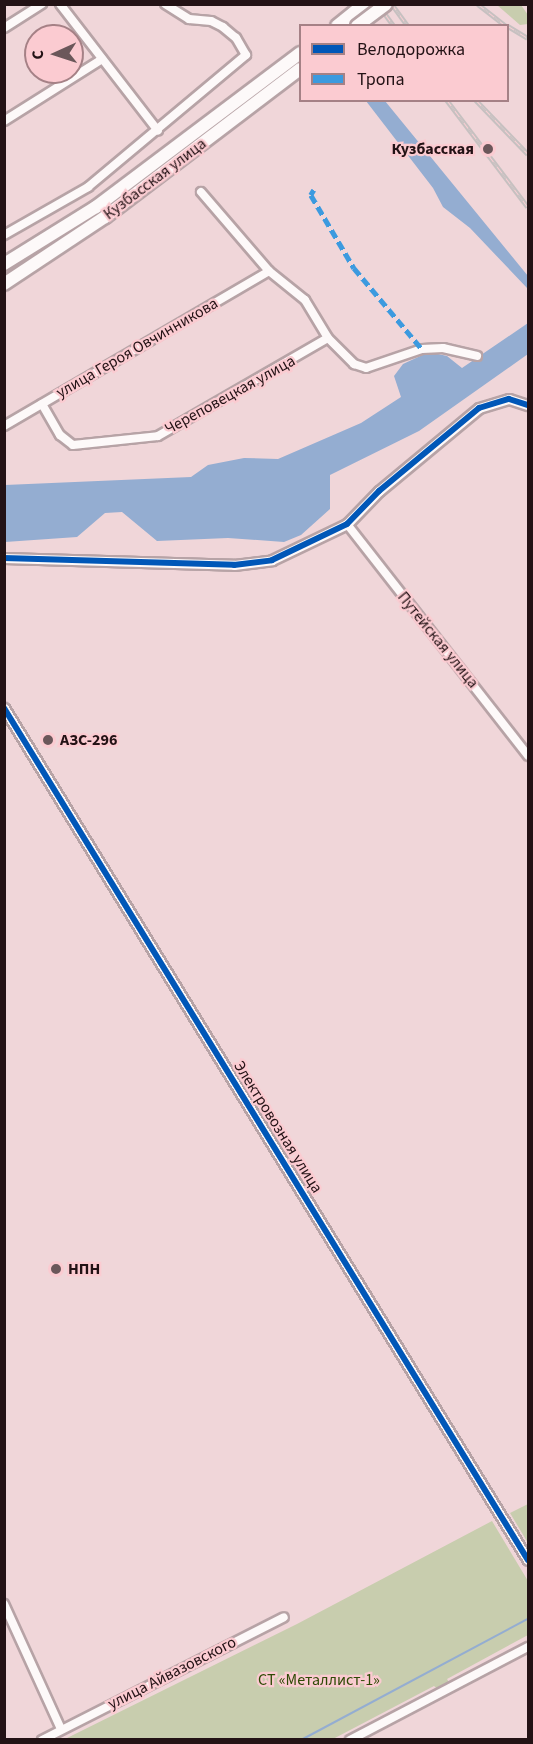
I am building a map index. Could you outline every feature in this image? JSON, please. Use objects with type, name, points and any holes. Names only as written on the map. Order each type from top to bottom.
[{"type":"main road","points":[[339,24],[364,4]]},
{"type":"main road","points":[[360,24],[386,4]]},
{"type":"main road","name":"Кузбасская улица","points":[[4,264],[96,207],[299,54]]},
{"type":"main road","name":"Кузбасская улица","points":[[4,284],[105,217],[299,70]]},
{"type":"street","points":[[4,28],[42,4]]},
{"type":"street","points":[[60,4],[158,131]]},
{"type":"street","name":"Кузбасская улица","points":[[4,235],[57,208],[158,131],[246,55],[236,38],[223,27],[211,21],[189,20],[165,4]]},
{"type":"street","points":[[4,121],[102,59]]},
{"type":"street","points":[[201,192],[269,271],[305,300],[328,338],[354,364],[366,368],[422,349],[443,348],[477,356]]},
{"type":"street","name":"улица Героя Овчинникова","points":[[4,426],[269,271]]},
{"type":"street","name":"Череповецкая улица","points":[[42,404],[60,435],[73,445],[158,436],[328,338]]},
{"type":"street","points":[[4,558],[254,563],[287,555],[347,524],[379,491],[479,408],[508,399],[528,405]]},
{"type":"street","name":"Путейская улица","points":[[347,524],[528,756]]},
{"type":"street","name":"Электровозная улица","points":[[4,708],[528,1560]]},
{"type":"street","points":[[4,1604],[61,1729]]},
{"type":"street","name":"улица Айвазовского","points":[[42,1740],[284,1617]]},
{"type":"street","points":[[350,1740],[528,1647]]},
{"type":"green space","points":[[497,5],[521,5],[528,15],[528,24],[520,25]]},
{"type":"green space","points":[[528,1504],[528,1543],[510,1513]]},
{"type":"green space","name":"СТ «Металлист-1»","points":[[492,1521],[528,1581],[528,1635],[447,1679],[450,1684],[440,1691],[434,1686],[333,1739],[63,1740],[297,1624]]},
{"type":"water","points":[[367,102],[386,102],[528,276],[528,296],[527,288],[470,228],[443,207],[433,188]]},
{"type":"water","points":[[528,323],[528,354],[419,431],[330,475],[330,509],[301,535],[284,542],[228,538],[157,541],[122,512],[105,513],[77,537],[5,542],[5,485],[191,477],[208,465],[244,458],[278,459],[361,423],[401,397],[394,376],[403,364],[429,352],[447,356],[462,368]]},
{"type":"waterway","points":[[301,1740],[528,1619]]},
{"type":"railway","points":[[378,4],[393,24]]},
{"type":"railway","points":[[392,4],[407,24]]},
{"type":"railway","points":[[478,4],[503,24]]},
{"type":"railway","points":[[509,27],[528,38]]},
{"type":"railway","points":[[449,102],[528,207]]},
{"type":"railway","points":[[478,102],[528,154]]},
{"type":"marked path","points":[[314,190],[311,195],[354,268],[422,349]]},
{"type":"cycle path","points":[[4,558],[234,565],[272,560],[347,524],[379,491],[479,408],[509,399],[528,405]]},
{"type":"cycle path","points":[[4,708],[528,1560]]},
{"type":"place","name":"Кузбасская","points":[[488,149]]},
{"type":"place","name":"АЗС-296","points":[[48,740]]},
{"type":"place","name":"НПН","points":[[56,1269]]}]
